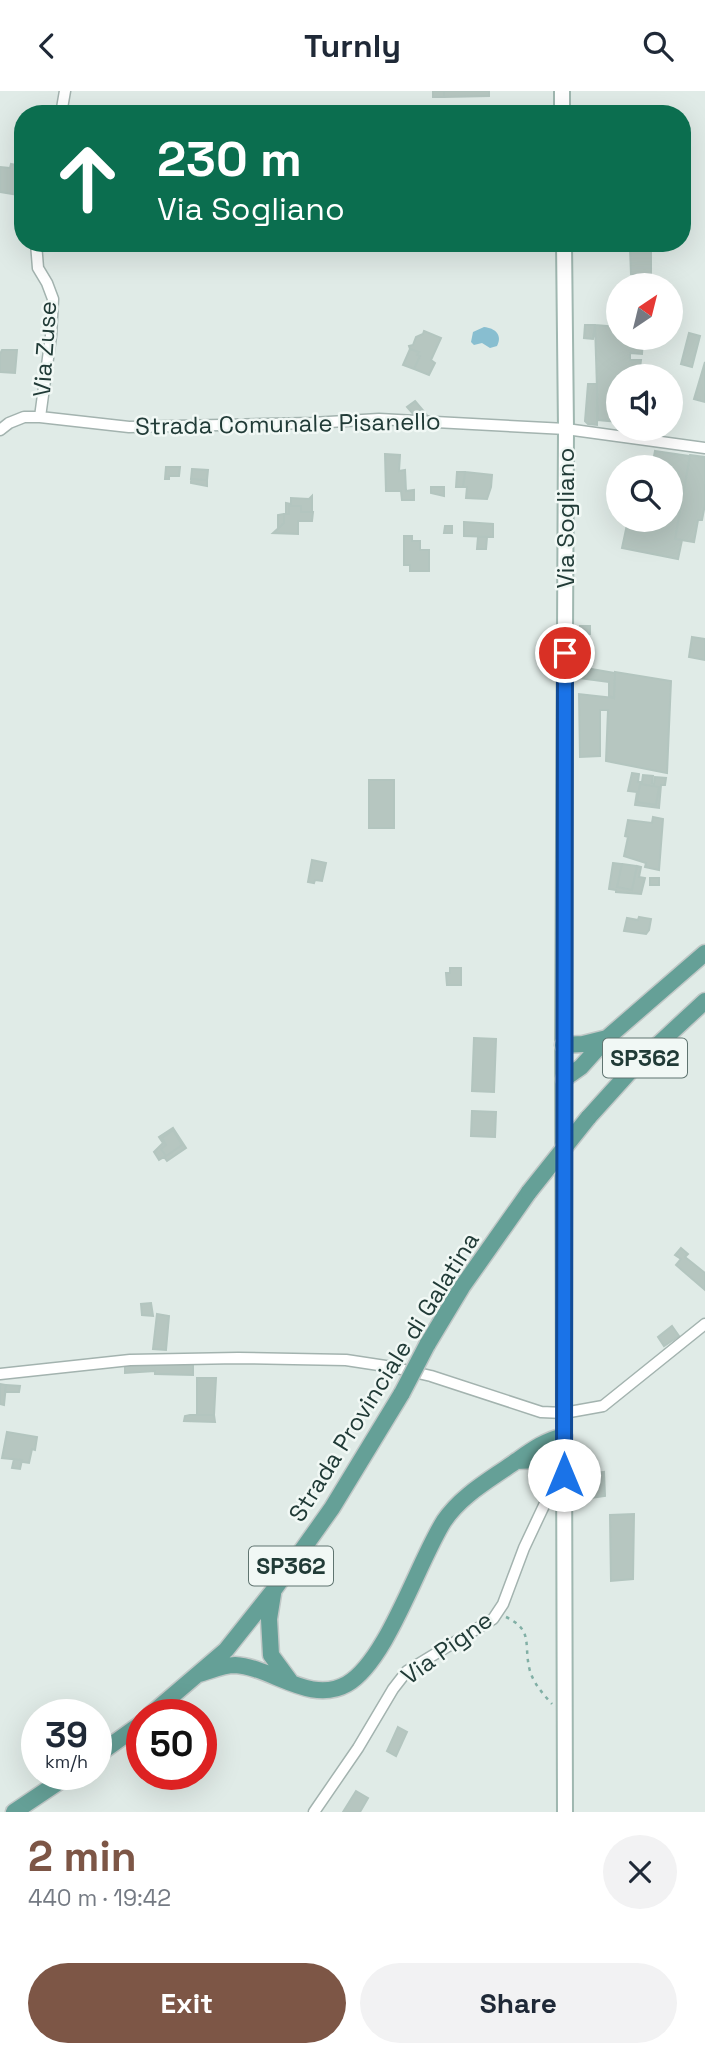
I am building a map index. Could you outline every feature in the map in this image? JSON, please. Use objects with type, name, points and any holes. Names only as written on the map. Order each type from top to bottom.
[{"type":"main road","name":"Via Sogliano","points":[[563,1045],[566,429],[564,252]]},
{"type":"main road","points":[[564,1079],[705,953]]},
{"type":"main road","name":"Strada Provinciale di Galatina","points":[[169,1699],[226,1650],[273,1591],[332,1508],[462,1287],[528,1192],[588,1118],[635,1066],[705,1001]]},
{"type":"main road","points":[[565,1812],[563,1045],[583,1044],[607,1038]]},
{"type":"main road","points":[[199,1674],[233,1665],[262,1670],[291,1683],[320,1691],[346,1685],[368,1666],[445,1519],[465,1497],[540,1444],[564,1436]]},
{"type":"main road","points":[[516,1461],[564,1467]]},
{"type":"main road","points":[[273,1591],[269,1619],[271,1655],[291,1683]]},
{"type":"main road","points":[[14,1812],[47,1790]]},
{"type":"street","name":"Via Zuse","points":[[37,252],[38,268],[53,299],[40,417]]},
{"type":"street","name":"Strada Comunale Pisanello","points":[[0,430],[24,417],[129,427],[379,419],[566,429],[705,448]]},
{"type":"street","points":[[0,1374],[130,1360],[346,1360],[431,1376],[541,1412],[564,1413],[603,1406],[705,1324]]},
{"type":"street","name":"Via Pigne","points":[[314,1812],[407,1671],[492,1619],[503,1604],[524,1548],[564,1467]]},
{"type":"path","points":[[492,1619],[506,1616],[518,1623],[527,1635],[529,1669],[539,1690],[565,1718]]},
{"type":"water","points":[[484,327],[497,333],[497,346],[490,348],[482,343],[474,345],[471,342],[473,332]]},
{"type":"building","points":[[433,91],[444,91],[444,97],[433,97]]},
{"type":"building","points":[[444,91],[489,91],[489,96],[444,97]]},
{"type":"building","points":[[11,164],[14,165],[14,194],[0,192],[0,167],[10,168]]},
{"type":"building","points":[[630,252],[651,252],[651,273],[631,273]]},
{"type":"building","points":[[585,325],[595,325],[593,339],[584,338]]},
{"type":"building","points":[[595,325],[606,326],[606,350],[642,350],[642,354],[630,353],[630,360],[641,360],[640,364],[606,364],[606,421],[598,420]]},
{"type":"building","points":[[424,331],[441,338],[431,360],[435,363],[429,375],[414,369],[420,356],[417,355],[419,352],[409,346],[413,345],[416,337]]},
{"type":"building","points":[[689,333],[700,336],[692,367],[681,364]]},
{"type":"building","points":[[410,349],[419,352],[417,355],[420,356],[414,369],[403,365]]},
{"type":"building","points":[[2,350],[17,350],[15,373],[0,372]]},
{"type":"building","points":[[705,362],[705,402],[694,399]]},
{"type":"building","points":[[588,384],[597,384],[597,425],[585,421]]},
{"type":"building","points":[[415,401],[426,414],[414,415],[407,407]]},
{"type":"building","points":[[655,451],[683,455],[654,455]]},
{"type":"building","points":[[385,454],[400,455],[399,471],[405,470],[406,491],[414,490],[414,500],[402,500],[401,491],[386,491]]},
{"type":"building","points":[[683,455],[690,456],[683,495]]},
{"type":"building","points":[[690,455],[705,457],[705,504],[702,520],[698,520],[694,542],[675,539],[676,532],[683,532],[683,494]]},
{"type":"building","points":[[166,467],[180,467],[179,476],[165,479]]},
{"type":"building","points":[[192,469],[208,470],[207,480],[191,479]]},
{"type":"building","points":[[457,472],[465,472],[463,487],[456,487]]},
{"type":"building","points":[[465,472],[492,475],[487,499],[466,498],[467,487],[463,487]]},
{"type":"building","points":[[191,479],[207,480],[207,486],[191,483]]},
{"type":"building","points":[[431,487],[444,487],[444,496],[431,493]]},
{"type":"building","points":[[312,496],[312,512],[301,512],[301,506],[289,506],[289,514],[286,514],[286,503],[291,504],[291,498],[309,499]]},
{"type":"building","points":[[289,506],[301,506],[301,512],[313,512],[312,521],[298,521],[298,534],[273,533],[284,523],[284,514],[289,514]]},
{"type":"building","points":[[284,514],[284,523],[278,529],[278,515]]},
{"type":"building","points":[[464,522],[493,524],[493,537],[464,536]]},
{"type":"building","points":[[445,526],[452,526],[452,533],[444,533]]},
{"type":"building","points":[[625,532],[676,532],[675,539],[682,540],[678,559],[622,548]]},
{"type":"building","points":[[404,536],[412,536],[412,541],[420,541],[420,550],[429,550],[429,571],[410,571],[410,565],[404,565]]},
{"type":"building","points":[[478,537],[487,537],[486,549],[477,549]]},
{"type":"building","points":[[580,626],[590,626],[590,634],[580,635]]},
{"type":"building","points":[[692,637],[705,639],[705,660],[689,657]]},
{"type":"building","points":[[580,667],[615,673],[614,698],[609,696],[609,682],[578,678]]},
{"type":"building","points":[[615,672],[671,681],[667,773],[606,761],[608,710],[600,710],[600,756],[580,757],[579,694],[614,698]]},
{"type":"building","points":[[632,773],[639,774],[638,782],[642,782],[643,775],[653,776],[654,784],[655,777],[666,778],[665,785],[661,785],[659,808],[635,805],[637,792],[628,791]],"holes":[[[640,784],[659,787],[656,805],[637,802]]]},
{"type":"building","points":[[369,780],[394,780],[394,828],[369,828]]},
{"type":"building","points":[[640,784],[659,787],[656,805],[637,802]]},
{"type":"building","points":[[653,817],[663,819],[659,870],[645,867],[646,863],[624,856],[628,820],[652,823]]},
{"type":"building","points":[[312,860],[326,863],[322,881],[308,882]]},
{"type":"building","points":[[613,863],[622,864],[617,887],[632,890],[637,866],[641,867],[639,877],[645,878],[641,894],[609,889]]},
{"type":"building","points":[[622,864],[637,866],[632,890],[617,887]]},
{"type":"building","points":[[650,878],[659,878],[659,885],[650,885]]},
{"type":"building","points":[[639,917],[651,919],[646,934],[624,931],[627,918],[638,920]]},
{"type":"building","points":[[450,968],[461,968],[461,985],[447,985],[446,973],[450,973]]},
{"type":"building","points":[[474,1038],[496,1039],[494,1092],[472,1091]]},
{"type":"building","points":[[472,1111],[496,1112],[495,1137],[471,1136]]},
{"type":"building","points":[[173,1128],[186,1148],[167,1161],[164,1157],[159,1160],[154,1152],[163,1143],[159,1137]],"holes":[[[173,1130],[182,1145],[166,1156],[161,1149],[166,1145],[162,1138]]]},
{"type":"building","points":[[173,1130],[182,1145],[166,1156],[161,1149],[166,1145],[162,1138]]},
{"type":"building","points":[[681,1248],[688,1254],[685,1257],[705,1273],[705,1290],[676,1265],[681,1259],[675,1255]]},
{"type":"building","points":[[151,1303],[153,1316],[142,1315],[141,1304]]},
{"type":"building","points":[[157,1314],[169,1316],[166,1350],[153,1349]]},
{"type":"building","points":[[672,1326],[679,1336],[664,1346],[658,1337]]},
{"type":"building","points":[[193,1362],[193,1375],[155,1374],[155,1371],[125,1373],[125,1365]]},
{"type":"building","points":[[197,1378],[216,1378],[214,1415],[197,1415]]},
{"type":"building","points":[[0,1384],[6,1385],[4,1405],[0,1404]]},
{"type":"building","points":[[6,1385],[20,1386],[19,1392],[5,1392]]},
{"type":"building","points":[[214,1415],[215,1422],[184,1421],[185,1416]]},
{"type":"building","points":[[7,1432],[37,1437],[29,1463],[2,1458]]},
{"type":"building","points":[[14,1459],[22,1460],[20,1469],[12,1468]]},
{"type":"building","points":[[582,1468],[596,1468],[596,1473],[604,1472],[605,1496],[583,1499]]},
{"type":"building","points":[[634,1514],[633,1579],[611,1581],[610,1515]]},
{"type":"building","points":[[398,1727],[407,1732],[396,1756],[387,1751]]},
{"type":"building","points":[[356,1791],[368,1798],[360,1812],[343,1812]]},
{"type":"route","points":[[564,1475],[565,653]]}]
